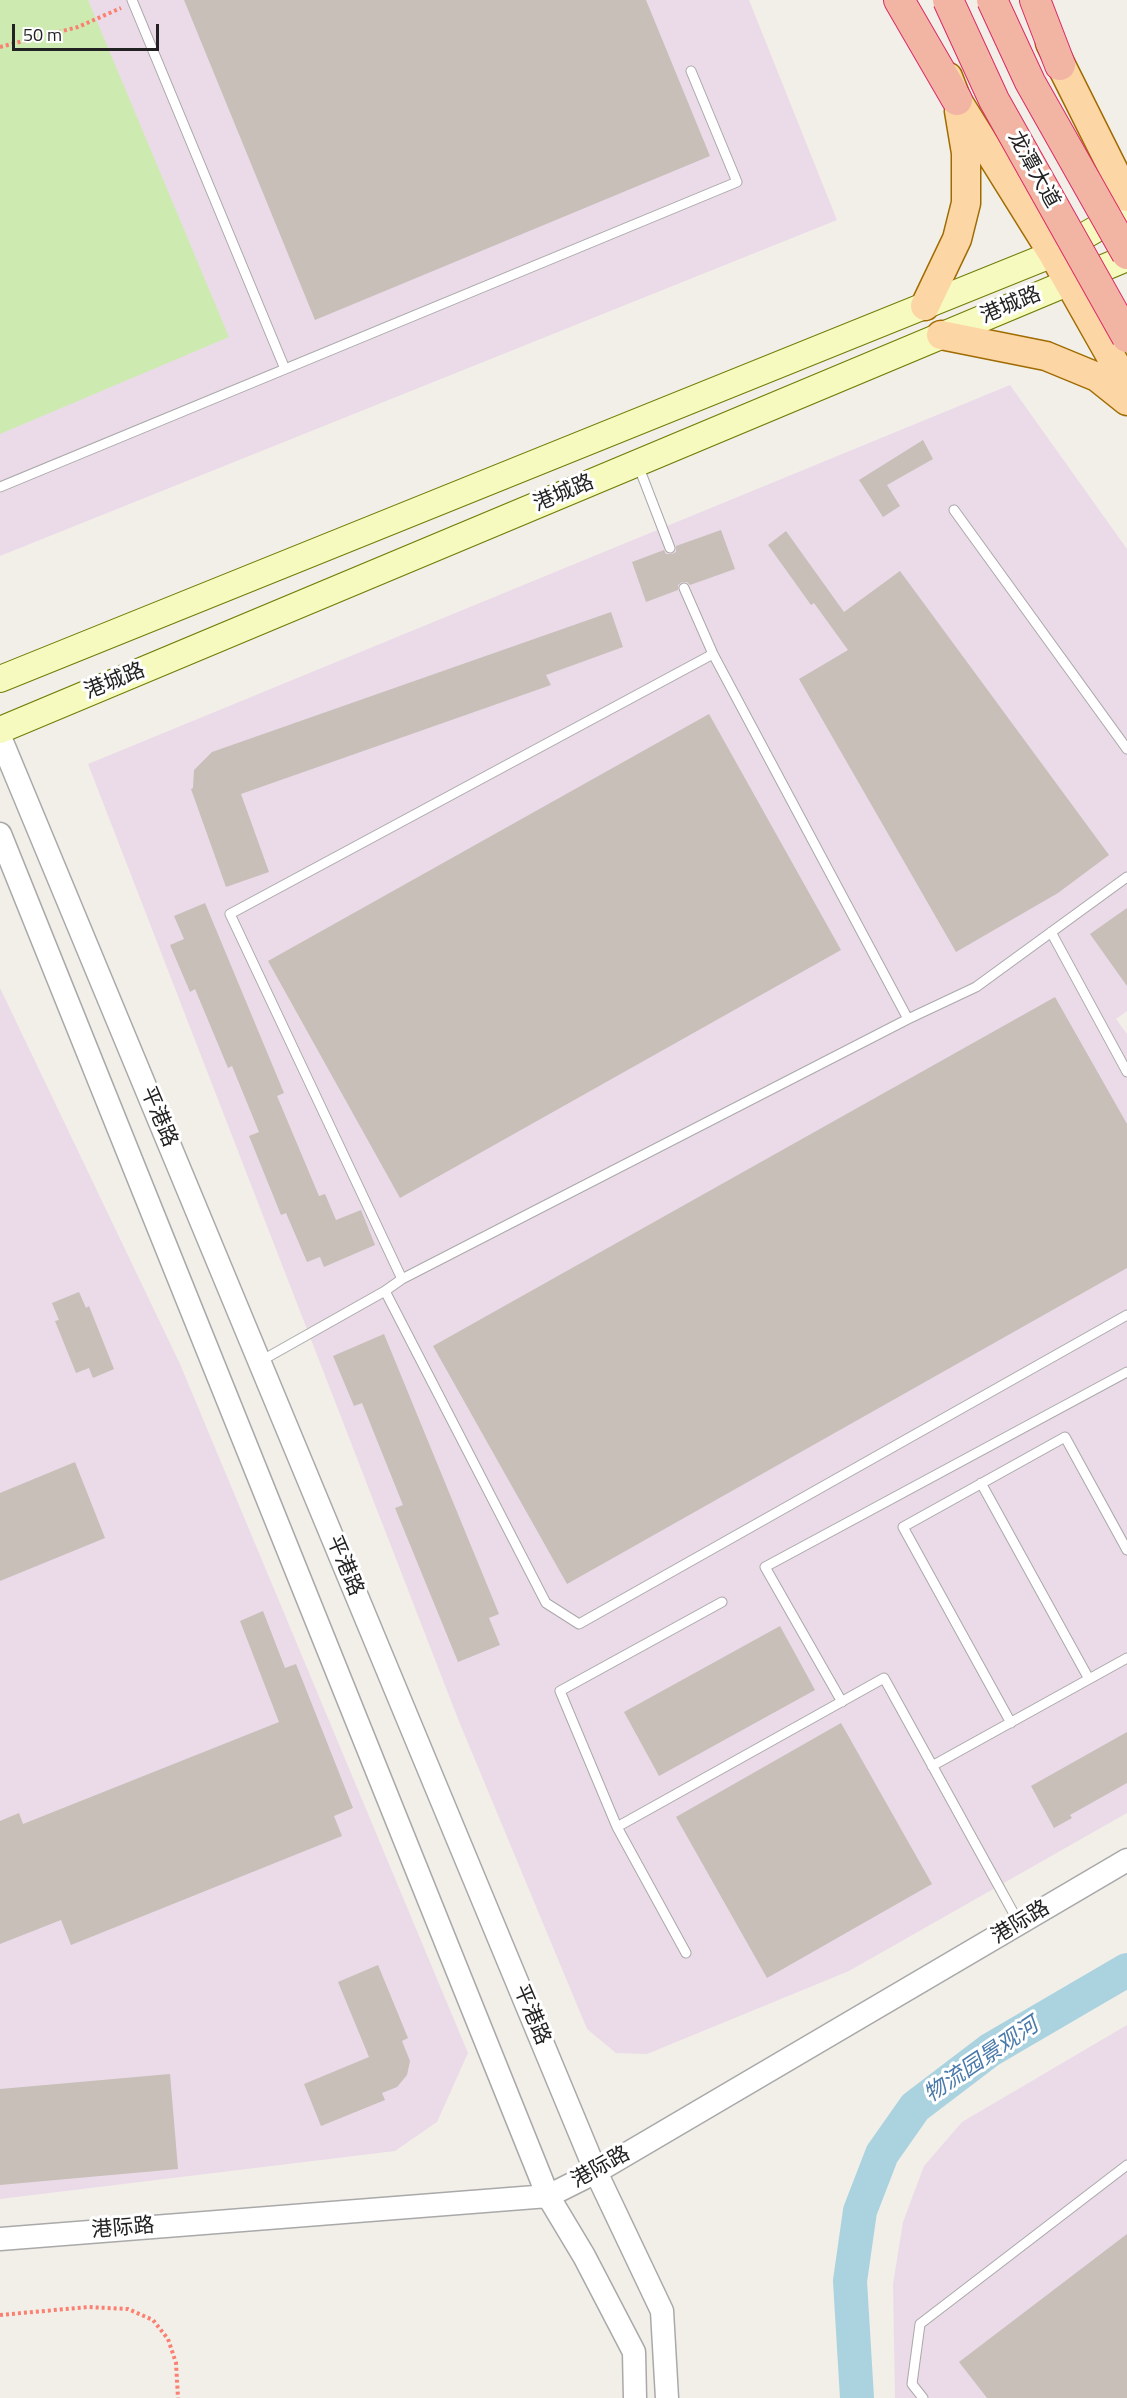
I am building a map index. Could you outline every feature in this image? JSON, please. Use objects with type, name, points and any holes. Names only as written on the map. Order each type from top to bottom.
[{"type":"highway","points":[[900,0],[957,100]]},
{"type":"highway","name":"龙潭大道","points":[[948,0],[994,100],[1127,337]]},
{"type":"highway","name":"龙潭大道","points":[[992,0],[1030,82],[1127,256]]},
{"type":"highway","points":[[1035,0],[1060,64]]},
{"type":"main road","points":[[916,0],[957,100],[1053,254],[1127,385]]},
{"type":"main road","points":[[1028,0],[1127,197]]},
{"type":"main road","points":[[925,306],[957,239],[966,203],[966,153],[957,100]]},
{"type":"main road","points":[[0,679],[1053,254],[1127,211]]},
{"type":"main road","name":"港城路","points":[[0,730],[1127,256]]},
{"type":"main road","points":[[941,335],[1046,356],[1097,377],[1127,401]]},
{"type":"street","name":"平港路","points":[[0,737],[596,2172],[662,2311],[667,2398]]},
{"type":"street","name":"平港路","points":[[0,834],[548,2196],[584,2256],[634,2352],[635,2398]]},
{"type":"street","name":"港际路","points":[[0,2239],[548,2196],[596,2172],[1127,1860]]},
{"type":"lane","points":[[132,1],[285,369]]},
{"type":"lane","points":[[0,487],[737,183],[691,71]]},
{"type":"lane","points":[[638,463],[670,548]]},
{"type":"lane","points":[[954,510],[1127,749]]},
{"type":"lane","points":[[684,588],[713,654],[908,1019]]},
{"type":"lane","points":[[402,1279],[230,914],[713,654]]},
{"type":"lane","points":[[260,1362],[402,1279],[908,1019],[976,987],[1127,876]]},
{"type":"lane","points":[[1051,932],[1127,1072]]},
{"type":"lane","points":[[385,1291],[546,1603],[579,1624],[1127,1316]]},
{"type":"lane","points":[[842,1702],[765,1567],[1127,1372]]},
{"type":"lane","points":[[1011,1723],[903,1527],[1065,1437],[1127,1550]]},
{"type":"lane","points":[[981,1483],[1089,1679]]},
{"type":"lane","points":[[686,1953],[617,1827],[560,1691],[722,1602]]},
{"type":"lane","points":[[932,1766],[1127,1658]]},
{"type":"lane","points":[[617,1827],[884,1678],[1019,1924]]},
{"type":"lane","points":[[923,2398],[912,2384],[920,2324],[1127,2165]]},
{"type":"path","points":[[0,47],[78,27],[132,1]]},
{"type":"path","points":[[0,2315],[88,2307],[128,2309],[153,2319],[168,2339],[176,2363],[178,2398]]},
{"type":"shaded area","points":[[0,0],[749,0],[837,220],[0,556]]},
{"type":"shaded area","points":[[1010,385],[1127,549],[1127,1011],[1116,1019],[1127,1034],[1127,1813],[849,1971],[647,2054],[616,2053],[587,2029],[458,1719],[88,764]]},
{"type":"shaded area","points":[[0,988],[180,1364],[468,2053],[437,2122],[395,2151],[0,2199]]},
{"type":"shaded area","points":[[1127,2025],[1127,2398],[895,2398],[893,2284],[903,2222],[924,2166],[962,2122]]},
{"type":"green space","points":[[0,0],[88,0],[229,337],[0,434]]},
{"type":"building","points":[[184,0],[646,0],[710,156],[315,320]]},
{"type":"building","points":[[923,440],[933,459],[887,485],[900,506],[883,517],[859,480]]},
{"type":"building","points":[[721,530],[735,569],[690,585],[682,582],[678,585],[678,590],[646,602],[632,562],[664,550],[666,554],[672,554],[676,552],[676,546]]},
{"type":"building","points":[[786,531],[844,612],[900,571],[1109,855],[1058,893],[956,952],[799,679],[848,650],[814,603],[811,605],[768,545]]},
{"type":"building","points":[[611,612],[623,647],[546,675],[551,685],[241,794],[269,872],[226,887],[191,789],[193,788],[194,770],[212,752]]},
{"type":"building","points":[[709,714],[841,950],[400,1198],[268,961]]},
{"type":"building","points":[[205,903],[284,1093],[277,1096],[319,1196],[325,1194],[336,1220],[361,1210],[375,1245],[324,1267],[320,1257],[307,1262],[286,1213],[281,1215],[249,1136],[259,1132],[232,1066],[228,1068],[195,989],[190,992],[170,945],[184,939],[174,916]]},
{"type":"building","points":[[1127,908],[1127,986],[1090,934]]},
{"type":"building","points":[[1055,997],[1127,1124],[1127,1268],[567,1584],[433,1346]]},
{"type":"building","points":[[79,1292],[86,1308],[89,1306],[114,1369],[93,1378],[89,1368],[76,1373],[55,1321],[59,1320],[52,1303]]},
{"type":"building","points":[[384,1334],[499,1614],[489,1618],[500,1645],[458,1662],[395,1508],[403,1505],[362,1403],[354,1406],[333,1356]]},
{"type":"building","points":[[75,1462],[105,1538],[0,1581],[0,1493]]},
{"type":"building","points":[[263,1611],[285,1668],[296,1664],[353,1808],[334,1816],[342,1836],[71,1945],[61,1920],[0,1944],[0,1821],[19,1813],[23,1824],[279,1722],[240,1621]]},
{"type":"building","points":[[780,1626],[815,1690],[659,1776],[624,1712]]},
{"type":"building","points":[[841,1723],[932,1884],[767,1978],[676,1817]]},
{"type":"building","points":[[1127,1732],[1127,1783],[1070,1815],[1072,1818],[1054,1828],[1031,1786]]},
{"type":"building","points":[[378,1965],[408,2038],[402,2041],[410,2061],[407,2075],[397,2087],[382,2093],[385,2100],[321,2126],[304,2084],[369,2057],[338,1982]]},
{"type":"building","points":[[170,2074],[178,2169],[0,2185],[0,2089]]},
{"type":"building","points":[[1127,2234],[1127,2398],[987,2398],[959,2362]]},
{"type":"waterway","name":"物流园景观河","points":[[857,2398],[850,2281],[860,2211],[882,2154],[915,2107],[990,2050],[1127,1970]]}]
